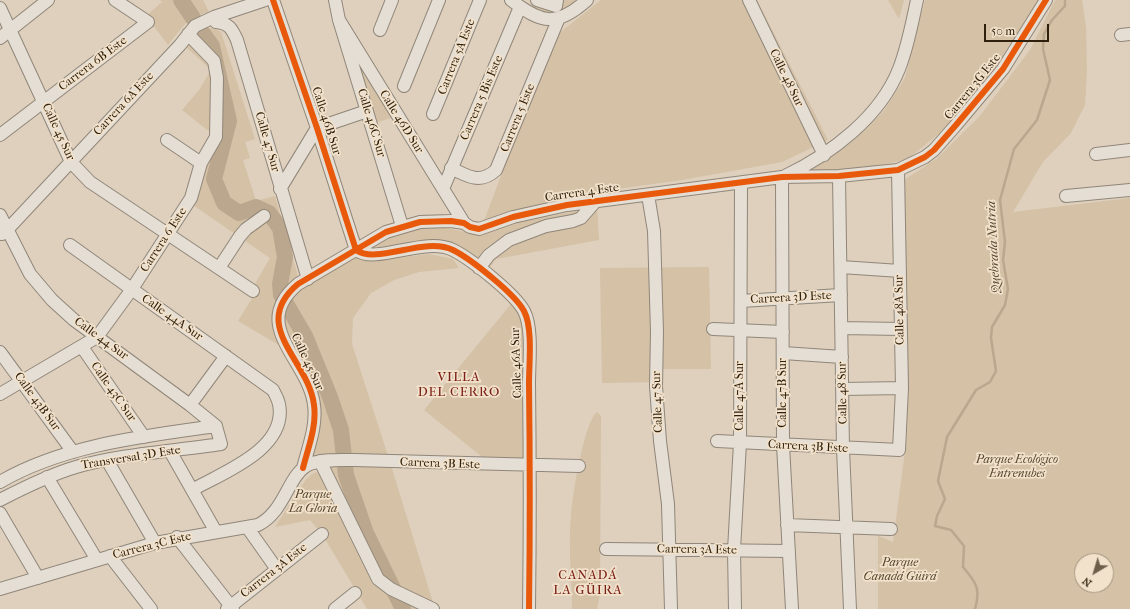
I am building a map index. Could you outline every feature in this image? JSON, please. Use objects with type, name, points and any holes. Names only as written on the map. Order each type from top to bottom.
[{"type":"street","points":[[0,38],[48,0]]},
{"type":"street","name":"Carrera 6B Este","points":[[0,134],[148,22],[115,0]]},
{"type":"street","name":"Carrera 6A Este","points":[[4,232],[71,162],[195,26],[214,17],[265,0]]},
{"type":"street","name":"Calle 46B Sur","points":[[273,0],[317,128],[356,250]]},
{"type":"street","points":[[335,0],[339,20]]},
{"type":"street","points":[[380,30],[392,0]]},
{"type":"street","points":[[404,86],[439,0]]},
{"type":"street","name":"Carrera 5A Este","points":[[433,114],[480,0]]},
{"type":"street","points":[[537,0],[556,3]]},
{"type":"street","points":[[516,4],[542,20],[558,20],[587,0]]},
{"type":"street","name":"Calle 48 Sur","points":[[749,0],[824,155]]},
{"type":"street","name":"Carrera 4 Este","points":[[782,177],[824,155],[856,128],[876,107],[889,90],[899,70],[908,42],[916,0]]},
{"type":"street","name":"Carrera 3G Este","points":[[898,170],[925,157],[934,150],[956,125],[1004,69],[1046,0]]},
{"type":"street","name":"Carrera 5 Bis Este","points":[[443,189],[516,4]]},
{"type":"street","name":"Calle 45 Sur","points":[[0,8],[71,162],[90,182],[253,291]]},
{"type":"street","name":"Calle 47 Sur","points":[[214,17],[216,22],[225,23],[231,28],[237,40],[280,189],[308,279]]},
{"type":"street","name":"Calle 46C Sur","points":[[339,20],[402,226]]},
{"type":"street","name":"Calle 46D Sur","points":[[339,20],[464,223]]},
{"type":"street","name":"Carrera 5 Este","points":[[451,168],[468,177],[476,179],[485,178],[496,170],[558,20]]},
{"type":"street","name":"Carrera 6 Este","points":[[0,394],[97,336],[132,289],[191,198],[201,163],[216,137],[217,78],[214,61],[188,34]]},
{"type":"street","points":[[280,189],[317,128],[367,111]]},
{"type":"street","points":[[167,140],[201,163]]},
{"type":"street","points":[[1096,154],[1130,150]]},
{"type":"street","name":"Carrera 4 Este","points":[[290,291],[381,235],[402,226],[439,220],[464,223],[470,227],[479,229],[513,217],[567,205],[782,177],[839,176],[898,170]]},
{"type":"street","name":"Calle 48A Sur","points":[[898,170],[902,388],[899,450]]},
{"type":"street","name":"Calle 48 Sur","points":[[839,176],[843,449],[850,609]]},
{"type":"street","name":"Calle 47B Sur","points":[[782,177],[783,445],[792,609]]},
{"type":"street","name":"Calle 47A Sur","points":[[735,609],[734,550],[740,443],[741,183]]},
{"type":"street","points":[[1066,196],[1130,190]]},
{"type":"street","name":"Calle 47 Sur","points":[[648,195],[654,231],[657,332],[656,386],[660,441],[668,504],[671,609]]},
{"type":"street","points":[[479,268],[489,256],[510,240],[546,226],[577,219],[589,210],[595,202]]},
{"type":"street","name":"Calle 44 Sur","points":[[0,215],[4,232],[20,257],[40,287],[63,311],[216,426]]},
{"type":"street","points":[[219,268],[246,229],[264,216]]},
{"type":"street","points":[[510,240],[513,217]]},
{"type":"street","name":"Calle 44A Sur","points":[[70,245],[273,390],[279,404],[279,414],[276,428],[267,443],[247,460],[192,490]]},
{"type":"street","name":"Calle 46A Sur","points":[[356,250],[365,255],[438,246],[454,251],[479,268],[518,302],[527,319],[530,466],[529,609]]},
{"type":"street","points":[[841,267],[900,271]]},
{"type":"street","name":"Calle 45 Sur","points":[[290,291],[280,306],[278,327],[309,389],[314,404],[314,420],[303,468]]},
{"type":"street","name":"Carrera 3D Este","points":[[741,300],[841,295]]},
{"type":"street","points":[[842,328],[901,329]]},
{"type":"street","points":[[713,329],[783,332]]},
{"type":"street","name":"Calle 43C Sur","points":[[82,346],[144,437]]},
{"type":"street","name":"Calle 43B Sur","points":[[0,352],[73,452]]},
{"type":"street","points":[[783,353],[842,357]]},
{"type":"street","points":[[190,405],[226,356]]},
{"type":"street","points":[[843,389],[902,388]]},
{"type":"street","name":"Transversal 3D Este","points":[[0,482],[31,467],[60,456],[144,437],[216,426],[221,444],[107,460],[63,471],[0,500]]},
{"type":"street","name":"Carrera 3B Este","points":[[717,441],[843,449],[899,450]]},
{"type":"street","points":[[170,451],[216,532]]},
{"type":"street","points":[[60,456],[63,471]]},
{"type":"street","points":[[107,460],[155,543]]},
{"type":"street","name":"Carrera 3B Este","points":[[303,468],[320,461],[334,460],[579,466]]},
{"type":"street","points":[[320,461],[378,579],[390,589],[433,609]]},
{"type":"street","name":"Carrera 3C Este","points":[[0,589],[177,537],[247,528],[264,522],[273,515],[303,468]]},
{"type":"street","points":[[48,477],[97,560]]},
{"type":"street","points":[[0,514],[38,578]]},
{"type":"street","points":[[787,525],[891,529]]},
{"type":"street","points":[[247,528],[276,568]]},
{"type":"street","name":"Carrera 3A Este","points":[[230,608],[276,568],[322,534]]},
{"type":"street","points":[[177,537],[230,608]]},
{"type":"street","name":"Carrera 3A Este","points":[[606,549],[789,551]]},
{"type":"street","points":[[110,556],[151,609]]},
{"type":"street","points":[[335,609],[355,593]]},
{"type":"green space","points":[[160,0],[203,0],[209,12],[195,17],[185,24],[168,45],[146,16],[162,2]]},
{"type":"green space","points":[[560,0],[582,0],[560,16],[536,12],[523,2],[557,12]]},
{"type":"green space","points":[[601,0],[757,0],[828,140],[782,162],[682,180],[566,196],[484,221],[553,38]]},
{"type":"green space","points":[[888,0],[904,0],[899,19]]},
{"type":"green space","points":[[925,0],[1039,0],[982,87],[942,131],[908,159],[864,169],[811,170],[853,141],[883,112],[905,78]]},
{"type":"green space","name":"Parque Ecológico Entrenubes","points":[[1055,0],[1082,0],[1086,27],[1087,71],[1085,105],[1071,133],[1043,162],[1013,212],[1130,198],[1130,609],[878,609],[878,536],[893,542],[907,436],[908,379],[904,180],[936,159],[979,117],[1030,50]]},
{"type":"green space","points":[[203,28],[213,28],[221,32],[255,139],[245,142],[250,158],[243,160],[256,201],[275,196],[299,280],[274,329],[279,345],[238,321],[256,292],[252,289],[270,258],[193,205],[201,176],[220,140],[182,110],[199,90],[211,70],[185,46]]},
{"type":"green space","points":[[350,43],[393,117],[373,124]]},
{"type":"green space","points":[[597,207],[599,240],[496,259],[489,269],[465,251],[363,251],[407,229],[440,227],[477,234],[515,223]]},
{"type":"green space","name":"Parque La Gloria","points":[[429,254],[453,259],[459,268],[419,272],[394,280],[371,293],[353,318],[352,344],[435,609],[367,609],[322,534],[310,520],[275,527],[306,479],[319,471],[309,459],[319,417],[317,391],[302,354],[280,322],[290,297],[301,286],[353,256],[374,261]]},
{"type":"green space","points":[[709,267],[711,369],[663,369],[663,382],[602,383],[600,268]]},
{"type":"green space","points":[[511,304],[517,312],[524,338],[523,462],[487,461],[424,410]]},
{"type":"green space","points":[[597,412],[601,416],[600,594],[597,609],[572,609],[570,528],[572,507],[583,445],[592,419]]},
{"type":"waterway","points":[[181,0],[193,18]]},
{"type":"waterway","name":"Quebrada Nutria","points":[[975,609],[977,602],[977,591],[974,582],[963,567],[964,546],[951,530],[935,526],[937,516],[945,499],[938,481],[947,437],[976,390],[990,382],[996,371],[991,338],[992,327],[1005,305],[1008,289],[1003,260],[1005,242],[1000,200],[1014,149],[1037,120],[1050,80],[1043,49],[1044,34],[1052,20],[1065,6],[1065,0]]},
{"type":"waterway","points":[[201,31],[212,46],[229,121],[214,179],[224,203],[239,213],[256,207],[269,213],[280,228],[285,257],[280,284],[281,295],[305,336],[330,397],[341,430],[346,475],[366,533],[403,609]]},
{"type":"cycle path","points":[[273,0],[317,128],[356,250],[365,254],[388,253],[429,246],[453,250],[492,278],[512,296],[524,311],[527,318],[530,336],[529,609]]},
{"type":"cycle path","points":[[303,468],[313,429],[315,413],[314,405],[310,389],[285,343],[280,329],[279,314],[284,299],[298,284],[386,232],[420,222],[451,221],[464,223],[470,227],[479,229],[513,217],[567,205],[782,177],[839,176],[898,170],[925,157],[934,150],[956,125],[1003,69],[1046,0]]},
{"type":"district","name":"VILLA DEL CERRO","points":[[459,386]]},
{"type":"district","name":"CANADÁ LA GÜIRA","points":[[588,584]]},
{"type":"park label","name":"Parque Canadá Güirá","points":[[900,570]]}]
